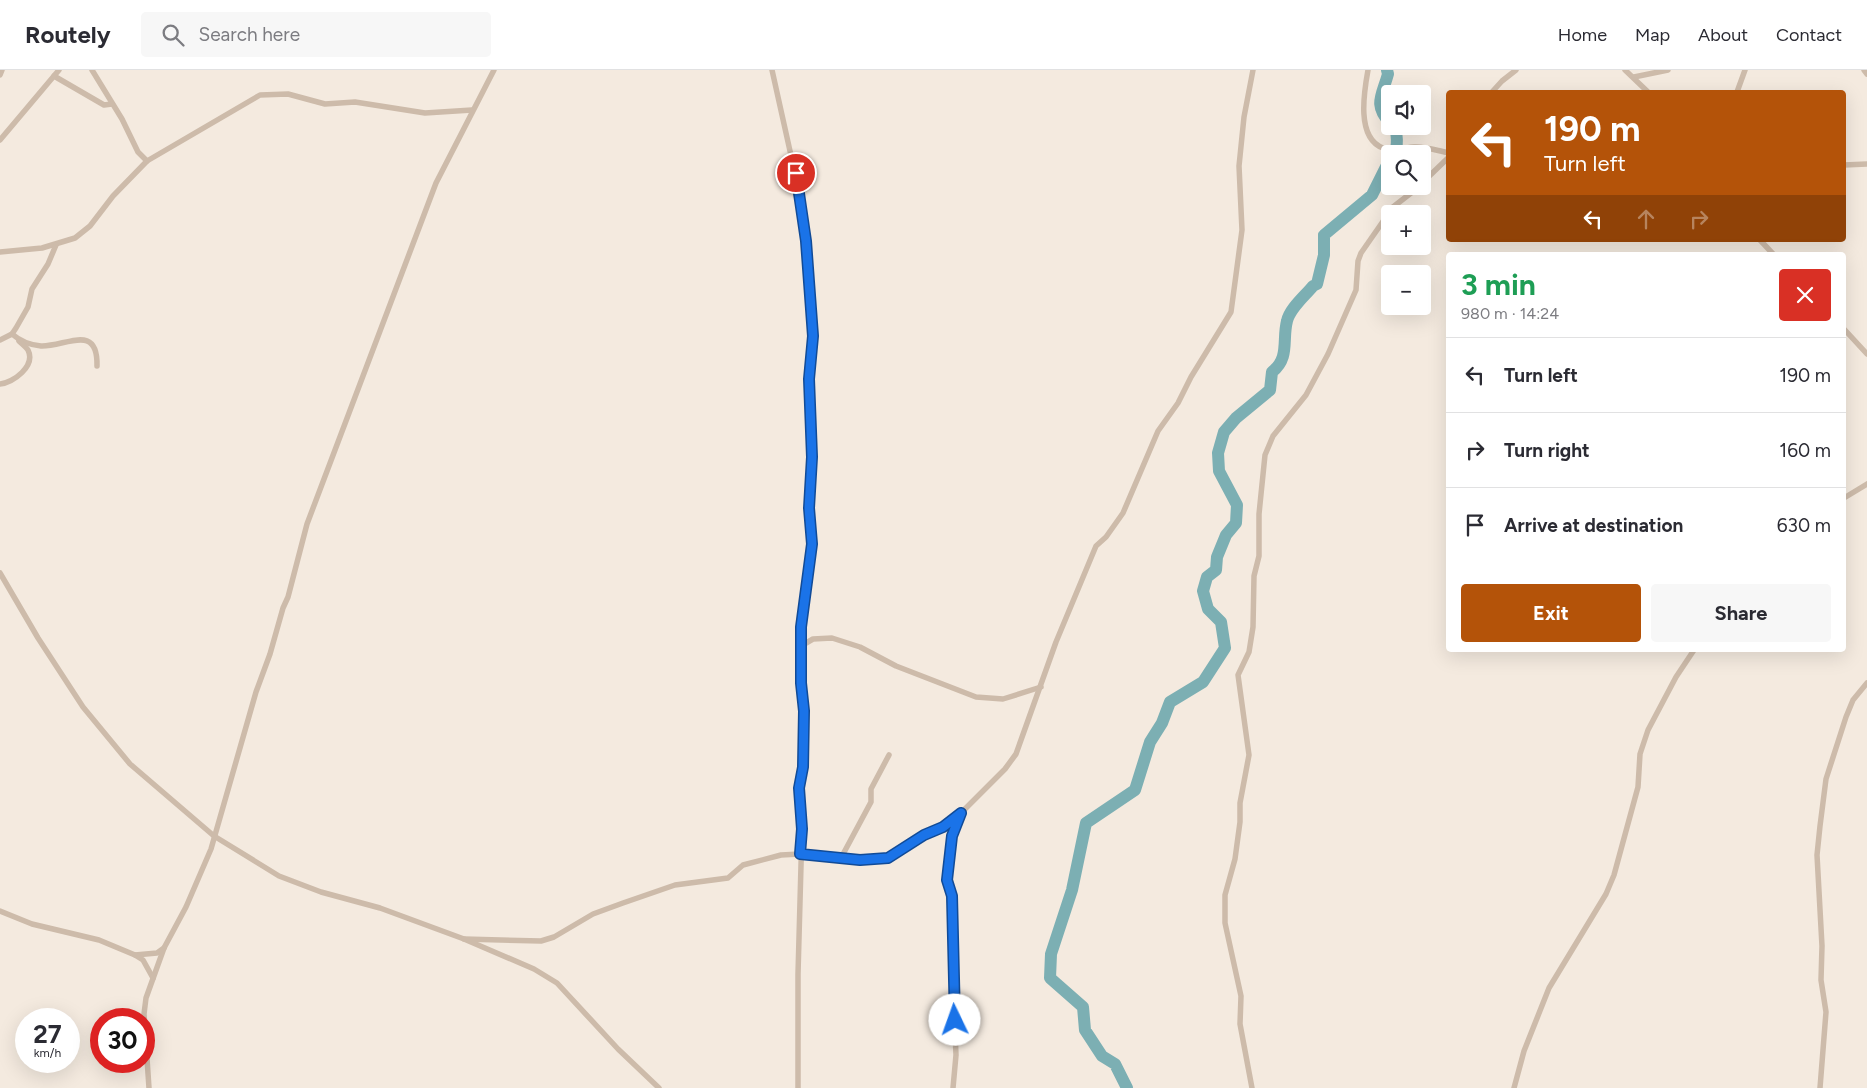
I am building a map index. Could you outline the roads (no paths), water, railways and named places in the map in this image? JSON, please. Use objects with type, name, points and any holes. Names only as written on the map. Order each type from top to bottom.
[{"type":"street","points":[[0,75],[2,70]]},
{"type":"street","points":[[0,140],[59,70]]},
{"type":"street","points":[[92,70],[135,147],[147,161]]},
{"type":"street","points":[[149,1088],[144,1014],[153,978],[164,948],[186,907],[214,836],[256,692],[273,645],[282,608],[288,597],[307,524],[436,183],[494,70]]},
{"type":"street","points":[[772,70],[802,205],[813,336],[809,379],[812,457],[809,508],[812,544],[805,585],[801,683],[804,711],[803,767],[799,788],[802,829],[800,854],[798,1088]]},
{"type":"street","points":[[464,939],[541,940],[554,937],[593,914],[676,885],[728,878],[743,865],[781,855],[800,854],[875,860],[888,858],[924,835],[943,827],[961,813],[1010,763],[1016,754],[1056,642],[1096,546],[1106,537],[1123,513],[1158,432],[1178,403],[1191,377],[1231,312],[1242,230],[1239,166],[1244,117],[1253,70]]},
{"type":"street","points":[[1368,70],[1364,127],[1369,136],[1384,148],[1415,147],[1446,154]]},
{"type":"street","points":[[1494,90],[1516,70]]},
{"type":"street","points":[[1625,70],[1646,90]]},
{"type":"street","points":[[1634,77],[1668,70]]},
{"type":"street","points":[[1738,90],[1745,70]]},
{"type":"street","points":[[1864,70],[1867,74]]},
{"type":"street","points":[[54,76],[104,105],[112,104]]},
{"type":"street","points":[[0,252],[23,251],[56,245],[75,238],[90,226],[113,196],[147,161],[260,95],[288,94],[325,104],[355,102],[425,114],[472,110]]},
{"type":"street","points":[[1431,174],[1446,158]]},
{"type":"street","points":[[1846,164],[1867,164]]},
{"type":"street","points":[[1252,1088],[1240,1024],[1241,996],[1226,923],[1225,895],[1235,858],[1240,822],[1240,803],[1249,755],[1238,675],[1249,652],[1253,627],[1254,576],[1259,556],[1265,455],[1273,436],[1306,395],[1328,354],[1356,290],[1358,262],[1361,254],[1393,207],[1408,195]]},
{"type":"street","points":[[1762,242],[1771,252]]},
{"type":"street","points":[[0,340],[12,334],[28,307],[32,289],[48,264],[56,245]]},
{"type":"street","points":[[1846,331],[1867,354]]},
{"type":"street","points":[[0,384],[15,380],[25,368],[30,358],[28,350],[12,334]]},
{"type":"street","points":[[19,341],[42,346],[77,339],[86,340],[93,345],[97,354],[97,366]]},
{"type":"street","points":[[1846,497],[1867,484]]},
{"type":"street","points":[[0,573],[38,638],[94,721],[130,764],[214,836],[279,876],[321,892],[380,908],[464,939],[534,970],[557,983],[618,1049],[659,1088]]},
{"type":"street","points":[[802,646],[813,638],[832,638],[860,647],[873,656],[896,666],[984,699],[1003,700],[1041,687]]},
{"type":"street","points":[[1514,1088],[1524,1051],[1549,988],[1606,894],[1614,875],[1638,787],[1640,754],[1648,730],[1676,677],[1693,652]]},
{"type":"street","points":[[1820,1088],[1826,1012],[1821,980],[1822,946],[1817,855],[1820,826],[1826,779],[1846,717],[1853,700],[1867,683]]},
{"type":"street","points":[[841,858],[871,802],[871,789],[889,755]]},
{"type":"street","points":[[953,1088],[956,1055],[952,960],[954,940],[952,896],[947,880],[953,828],[961,813]]},
{"type":"street","points":[[0,910],[32,924],[99,940],[136,955],[143,960],[153,978]]},
{"type":"street","points":[[136,955],[157,953],[164,948]]},
{"type":"waterway","points":[[1385,85],[1388,74],[1387,70]]},
{"type":"waterway","points":[[1381,97],[1381,108]]},
{"type":"waterway","points":[[1396,135],[1396,145]]},
{"type":"waterway","points":[[1127,1088],[1115,1064],[1102,1056],[1085,1030],[1083,1007],[1050,978],[1051,954],[1072,890],[1086,823],[1135,790],[1150,742],[1162,723],[1170,702],[1203,682],[1225,648],[1221,622],[1208,609],[1203,591],[1207,577],[1216,570],[1217,557],[1226,535],[1236,523],[1237,505],[1219,471],[1218,453],[1224,432],[1236,418],[1270,390],[1272,372],[1278,367],[1283,355],[1287,321],[1291,311],[1317,284],[1324,255],[1324,235],[1372,195],[1381,177]]}]
